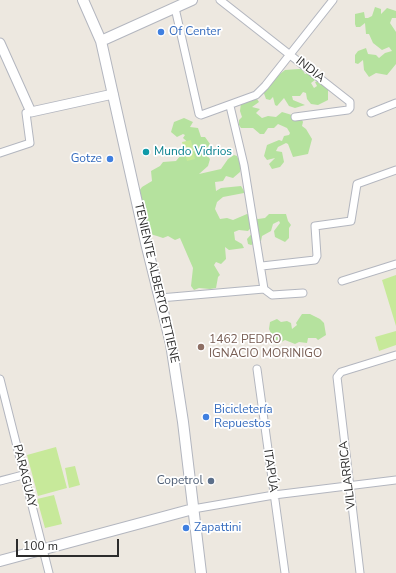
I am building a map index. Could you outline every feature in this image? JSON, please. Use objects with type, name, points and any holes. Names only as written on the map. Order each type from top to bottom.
[{"type":"main road","name":"TENIENTE ALBERTO ETTIENE","points":[[82,0],[101,42],[171,344],[180,395],[201,573]]},
{"type":"main road","points":[[101,42],[187,1]]},
{"type":"main road","points":[[0,560],[193,509]]},
{"type":"street","name":"INDIA","points":[[220,0],[348,99],[350,104],[348,110],[294,116]]},
{"type":"street","points":[[175,8],[199,114],[201,115],[230,106],[256,95],[265,86],[333,0]]},
{"type":"street","points":[[0,43],[31,112]]},
{"type":"street","points":[[0,153],[30,143],[26,113],[113,94]]},
{"type":"street","points":[[371,113],[396,103]]},
{"type":"street","points":[[230,106],[244,165],[257,251],[262,266],[264,289]]},
{"type":"street","points":[[262,266],[314,260],[317,256],[315,226],[351,221],[357,184],[396,170]]},
{"type":"street","points":[[342,281],[396,264]]},
{"type":"street","points":[[160,298],[264,289],[272,295],[303,293]]},
{"type":"street","name":"VILLARRICA","points":[[360,573],[337,377],[341,372],[396,355]]},
{"type":"street","name":"ITAPÚA","points":[[257,369],[285,573]]},
{"type":"street","name":"PARAGUAY","points":[[0,379],[2,398],[49,573]]},
{"type":"street","points":[[0,481],[23,475]]},
{"type":"street","points":[[193,509],[274,495],[396,480]]},
{"type":"green space","points":[[375,7],[381,9],[381,14],[387,8],[396,11],[396,18],[392,18],[390,23],[396,32],[396,64],[387,75],[376,73],[369,77],[364,70],[363,60],[358,64],[355,63],[355,55],[358,51],[366,48],[368,54],[376,55],[379,58],[385,53],[392,51],[389,47],[382,50],[373,43],[369,34],[366,34],[365,23],[360,27],[356,27],[355,14],[364,12],[365,18],[368,18],[372,16]]},
{"type":"green space","points":[[302,69],[305,74],[311,72],[314,76],[315,80],[311,83],[314,88],[317,86],[315,82],[318,81],[328,89],[328,100],[318,105],[311,104],[307,99],[306,93],[303,92],[300,96],[292,96],[293,100],[305,105],[295,108],[289,106],[284,98],[277,106],[275,105],[273,97],[270,100],[266,99],[262,88],[285,70]]},
{"type":"green space","points":[[257,99],[259,102],[252,107],[260,109],[256,113],[262,118],[268,116],[276,117],[282,112],[292,115],[294,119],[300,116],[303,122],[302,126],[306,129],[312,139],[308,154],[293,157],[288,144],[286,143],[278,147],[276,151],[282,152],[284,162],[280,167],[272,169],[269,164],[275,158],[267,160],[264,156],[267,145],[279,140],[282,141],[284,136],[289,135],[290,133],[287,128],[278,124],[274,128],[268,128],[264,134],[260,134],[253,128],[241,128],[239,125],[239,120],[242,117],[240,111],[241,103]]},
{"type":"green space","points":[[184,118],[193,122],[190,127],[198,128],[201,137],[205,137],[210,144],[205,151],[200,151],[205,153],[210,159],[208,166],[199,174],[221,169],[228,159],[234,155],[237,156],[241,165],[240,172],[233,178],[226,176],[223,181],[215,182],[216,191],[221,188],[241,186],[244,191],[244,193],[223,197],[217,202],[215,209],[220,219],[227,218],[233,220],[247,214],[258,219],[265,218],[269,214],[286,214],[291,225],[289,228],[289,238],[285,242],[275,237],[274,231],[280,223],[279,221],[273,224],[271,231],[262,236],[261,241],[251,245],[248,244],[247,239],[257,228],[253,225],[248,231],[239,230],[234,232],[235,240],[242,244],[244,248],[229,250],[225,247],[226,259],[221,264],[216,262],[214,265],[220,275],[218,277],[216,288],[199,288],[194,290],[191,286],[193,268],[180,238],[175,240],[168,236],[163,238],[150,234],[145,229],[139,191],[142,187],[152,181],[151,171],[160,166],[163,162],[176,161],[181,155],[194,151],[192,146],[183,138],[185,135],[183,134],[177,137],[171,132],[174,122]]},
{"type":"green space","points":[[191,140],[195,159],[187,161],[182,142]]},
{"type":"green space","points":[[396,275],[396,326],[382,280]]},
{"type":"green space","points":[[302,314],[310,314],[320,319],[324,323],[326,335],[318,340],[316,338],[308,338],[307,343],[299,342],[295,344],[285,340],[276,345],[269,329],[270,322],[277,319],[281,322],[287,321],[291,323],[292,329],[297,325],[296,323]]},
{"type":"green space","points":[[396,331],[396,345],[379,351],[375,337]]},
{"type":"green space","points":[[56,447],[67,488],[38,496],[27,455]]},
{"type":"green space","points":[[75,466],[80,485],[69,488],[65,468]]},
{"type":"green space","points":[[54,495],[62,524],[45,528],[37,499]]},
{"type":"place","name":"Of Center","points":[[161,32]]},
{"type":"place","name":"Mundo Vidrios","points":[[146,152]]},
{"type":"place","name":"Gotze","points":[[110,159]]},
{"type":"place","name":"1462 PEDRO IGNACIO MORINIGO","points":[[201,347]]},
{"type":"place","name":"Bicicletería Repuestos","points":[[206,417]]},
{"type":"place","name":"Copetrol","points":[[211,481]]},
{"type":"place","name":"Zapattini","points":[[186,528]]}]
